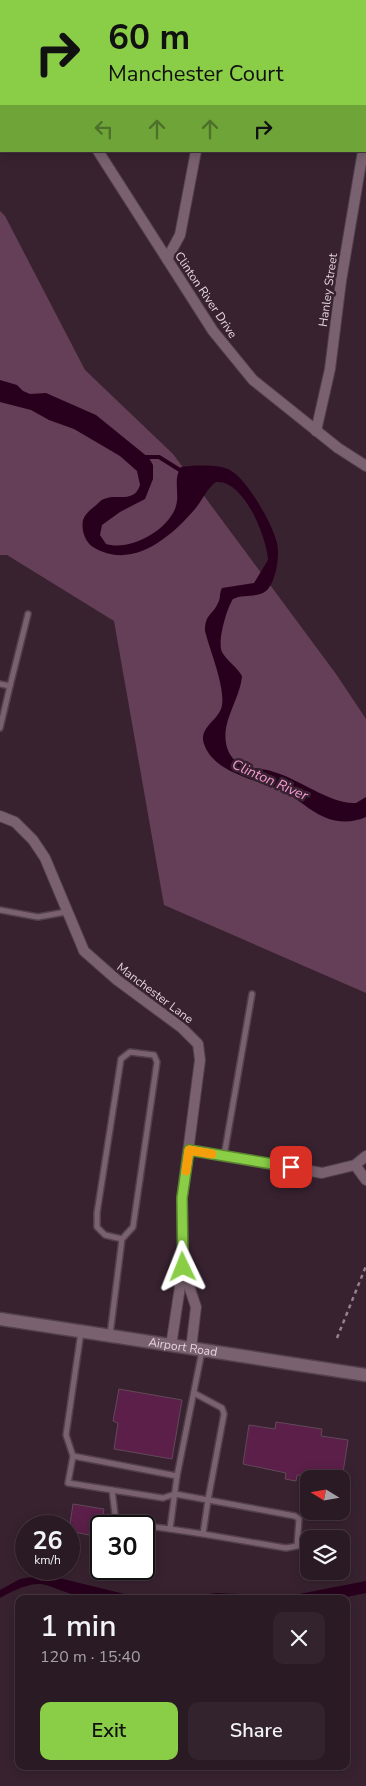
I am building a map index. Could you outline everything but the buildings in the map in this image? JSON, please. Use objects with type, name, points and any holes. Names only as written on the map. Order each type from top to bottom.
[{"type":"street","name":"Clinton River Drive","points":[[99,152],[213,331],[253,380],[316,431],[366,466]]},
{"type":"street","points":[[167,259],[180,235],[196,152]]},
{"type":"street","name":"Hanley Street","points":[[316,431],[330,369],[341,282],[363,152]]},
{"type":"street","name":"Manchester Lane","points":[[0,816],[15,822],[33,840],[45,858],[66,912],[84,951],[117,980],[182,1028],[198,1044],[200,1060],[182,1198],[183,1267],[171,1346]]},
{"type":"street","points":[[189,1150],[322,1172],[355,1165],[366,1156]]},
{"type":"street","points":[[355,1165],[366,1180]]},
{"type":"street","name":"Manchester Lane","points":[[183,1267],[196,1307],[197,1350]]},
{"type":"street","name":"Airport Road","points":[[0,1319],[366,1375]]},
{"type":"lane","points":[[0,728],[28,614]]},
{"type":"lane","points":[[0,684],[10,686]]},
{"type":"lane","points":[[0,910],[38,917],[66,912]]},
{"type":"lane","points":[[224,1156],[252,994]]},
{"type":"lane","points":[[110,1336],[122,1239],[133,1227],[158,1062],[154,1055],[130,1052],[122,1059],[97,1213],[97,1227],[105,1235],[122,1239]]},
{"type":"lane","points":[[81,1332],[66,1435],[73,1456],[68,1483],[163,1498],[175,1494],[295,1516],[299,1519],[297,1546],[286,1548],[116,1522],[112,1490]]},
{"type":"lane","points":[[170,1529],[194,1392],[197,1350]]},
{"type":"lane","points":[[194,1392],[222,1408],[224,1414],[203,1534]]},
{"type":"lane","points":[[73,1456],[178,1476]]},
{"type":"path","points":[[337,1338],[366,1266]]},
{"type":"shaded area","points":[[0,211],[5,216],[85,370],[173,454],[336,674],[366,719],[366,993],[164,905],[114,621],[7,555],[0,555]]},
{"type":"water","points":[[0,380],[17,385],[23,391],[30,394],[46,393],[96,415],[149,458],[153,465],[153,479],[145,499],[120,512],[102,525],[100,535],[106,544],[126,545],[136,542],[146,538],[163,525],[170,517],[177,503],[177,477],[181,467],[206,466],[226,468],[237,475],[244,483],[258,503],[275,535],[278,554],[275,575],[266,591],[233,599],[223,625],[222,652],[242,676],[241,685],[225,734],[227,748],[233,758],[241,764],[284,775],[337,800],[356,803],[366,797],[366,817],[353,821],[343,821],[324,817],[290,795],[229,770],[210,755],[204,744],[204,733],[218,715],[222,705],[219,679],[205,631],[206,621],[219,601],[222,588],[254,583],[268,560],[267,550],[258,525],[252,512],[236,490],[226,484],[216,482],[185,520],[150,548],[122,555],[108,553],[93,547],[83,532],[85,516],[109,497],[125,497],[134,494],[140,485],[137,471],[120,456],[74,429],[49,420],[31,410],[0,402]]},
{"type":"water","points":[[18,1580],[67,1580],[129,1595],[75,1595],[39,1584],[29,1585],[0,1598],[0,1590]]},
{"type":"water","points":[[366,1581],[366,1593],[350,1596],[294,1595]]},
{"type":"water","points":[[216,1593],[265,1595],[203,1595]]},
{"type":"waterway","name":"Clinton River","points":[[144,457],[159,457],[183,472]]},
{"type":"slow traffic","points":[[186,1171],[189,1150],[212,1154]]},
{"type":"route","points":[[183,1267],[182,1198],[189,1150],[291,1167]]}]
